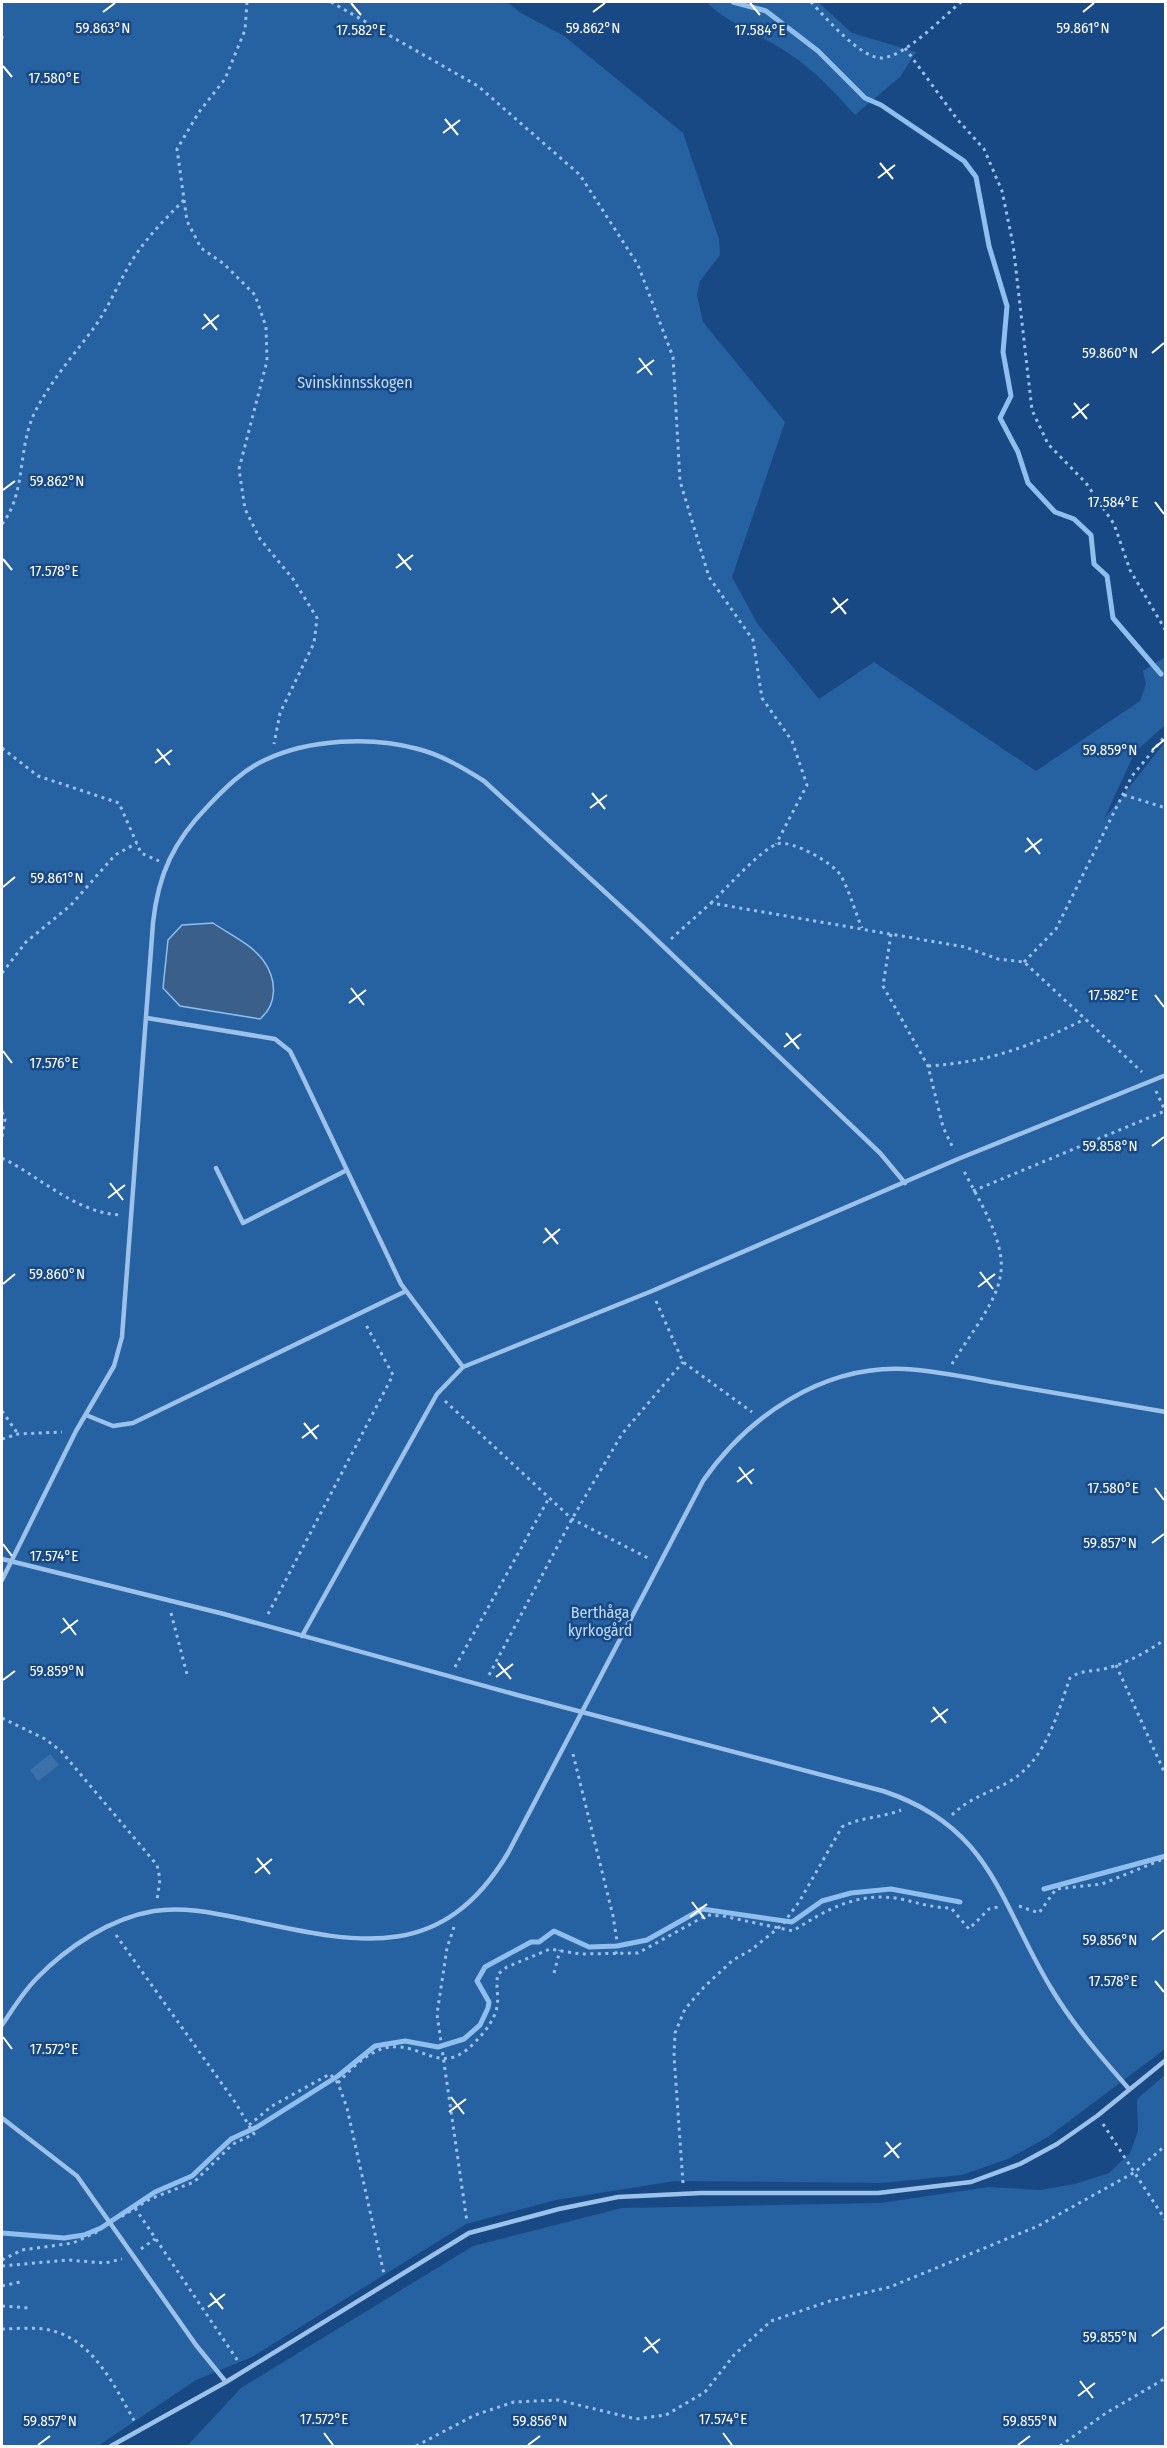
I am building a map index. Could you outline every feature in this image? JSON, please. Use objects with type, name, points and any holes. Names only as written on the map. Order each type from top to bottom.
[{"type":"lane","points":[[2,1580],[76,1431],[114,1366],[122,1337],[156,894],[159,881],[179,842],[195,819],[237,778],[271,757],[316,746],[384,743],[420,750],[463,768],[492,788],[663,946],[880,1153],[905,1183]]},
{"type":"lane","points":[[147,1018],[258,1035],[281,1043],[290,1051],[406,1291],[463,1366]]},
{"type":"lane","points":[[302,1636],[437,1394],[463,1366],[652,1291],[958,1159],[1166,1075]]},
{"type":"lane","points":[[216,1168],[243,1223],[347,1170]]},
{"type":"lane","points":[[86,1415],[113,1426],[132,1423],[406,1291]]},
{"type":"lane","points":[[2,2025],[42,1973],[71,1949],[111,1925],[155,1911],[213,1913],[340,1939],[363,1940],[387,1939],[417,1932],[460,1911],[483,1889],[502,1863],[658,1563],[707,1476],[727,1449],[760,1418],[800,1394],[849,1376],[896,1369],[945,1374],[1166,1412]]},
{"type":"lane","points":[[2,1559],[263,1625],[483,1686],[883,1791],[915,1804],[945,1823],[981,1859],[1009,1905],[1040,1970],[1062,2006],[1129,2089]]},
{"type":"lane","points":[[111,2446],[226,2382],[469,2233],[559,2209],[608,2199],[684,2194],[878,2193],[971,2182],[1020,2164],[1058,2144],[1166,2060]]},
{"type":"lane","points":[[2,2118],[71,2170],[93,2195],[196,2345],[226,2382]]},
{"type":"path","points":[[248,2],[245,30],[225,79],[199,111],[177,149],[187,221],[201,248],[224,264],[255,296],[266,327],[267,361],[239,469],[245,509],[260,539],[293,579],[317,618],[314,643],[280,713],[271,757]]},
{"type":"path","points":[[332,2],[478,86],[580,175],[638,265],[673,357],[680,481],[709,577],[753,640],[762,698],[792,741],[807,785],[776,844],[663,946]]},
{"type":"path","points":[[811,2],[867,54],[883,58],[914,43],[961,2]]},
{"type":"path","points":[[2,36],[2,43]]},
{"type":"path","points":[[905,48],[957,118],[984,149],[1002,191],[1013,244],[1032,410],[1048,444],[1086,483],[1114,524],[1130,570],[1157,621],[1166,631]]},
{"type":"path","points":[[2,524],[12,509],[19,489],[23,451],[35,412],[94,328],[147,239],[184,200]]},
{"type":"path","points":[[1024,962],[1056,929],[1132,776],[1166,735]]},
{"type":"path","points":[[2,748],[38,776],[119,803],[141,853],[168,865]]},
{"type":"path","points":[[1124,795],[1166,808]]},
{"type":"path","points":[[776,844],[787,842],[795,845],[840,874],[862,930]]},
{"type":"path","points":[[2,973],[26,942],[71,904],[115,855],[137,843]]},
{"type":"path","points":[[711,903],[965,947],[998,959],[1024,962],[1152,1081],[1165,1112],[973,1191]]},
{"type":"path","points":[[891,934],[883,986],[928,1066],[943,1127],[998,1246],[1000,1278],[987,1306],[945,1374]]},
{"type":"path","points":[[928,1066],[969,1063],[1005,1054],[1037,1043],[1084,1019]]},
{"type":"path","points":[[2,1112],[5,1119],[2,1137]]},
{"type":"path","points":[[2,1158],[24,1169],[66,1198],[100,1214],[131,1215]]},
{"type":"path","points":[[652,1291],[683,1362],[760,1418]]},
{"type":"path","points":[[263,1625],[393,1375],[360,1313]]},
{"type":"path","points":[[483,1686],[572,1520],[622,1434],[683,1362]]},
{"type":"path","points":[[437,1394],[572,1520],[658,1563]]},
{"type":"path","points":[[2,1412],[18,1434]]},
{"type":"path","points":[[2,1439],[18,1434],[76,1431]]},
{"type":"path","points":[[450,1677],[549,1498]]},
{"type":"path","points":[[168,1600],[188,1678]]},
{"type":"path","points":[[945,1823],[970,1800],[1010,1782],[1039,1754],[1047,1741],[1070,1678],[1076,1674],[1116,1665],[1140,1656],[1166,1639]]},
{"type":"path","points":[[1116,1665],[1166,1776]]},
{"type":"path","points":[[2,1718],[45,1739],[61,1751],[149,1854],[160,1871],[155,1911]]},
{"type":"path","points":[[569,1737],[613,1916],[617,1941],[616,1954]]},
{"type":"path","points":[[684,2194],[674,2056],[675,2033],[685,2009],[704,1987],[733,1960],[751,1950],[780,1927],[842,1827],[850,1822],[876,1819],[915,1804]]},
{"type":"path","points":[[338,2083],[363,2060],[385,2048],[400,2048],[443,2060],[462,2053],[487,2029],[497,2008],[496,1982],[502,1970],[544,1950],[638,1953],[707,1915],[780,1927],[793,1932],[842,1902],[871,1898],[898,1899],[936,1908],[951,1908],[969,1929],[989,1910],[1009,1905],[1026,1907],[1039,1913],[1057,1888],[1102,1884],[1166,1858]]},
{"type":"path","points":[[460,1911],[447,1948],[437,2014],[469,2233]]},
{"type":"path","points":[[111,1925],[254,2134],[233,2144],[198,2180],[150,2199],[118,2219]]},
{"type":"path","points":[[554,1973],[560,1950]]},
{"type":"path","points":[[249,2125],[272,2106],[330,2074],[338,2083],[347,2108],[386,2283]]},
{"type":"path","points":[[1097,2115],[1166,2221]]},
{"type":"path","points":[[416,2446],[475,2415],[514,2402],[558,2400],[636,2419],[666,2415],[705,2392],[735,2355],[771,2321],[933,2271],[1038,2226],[1135,2172],[1166,2145]]},
{"type":"path","points":[[135,2208],[244,2370]]},
{"type":"path","points":[[2,2260],[22,2250],[73,2243],[110,2225]]},
{"type":"path","points":[[2,2266],[68,2260],[105,2263],[134,2254],[155,2239]]},
{"type":"path","points":[[2,2286],[24,2281]]},
{"type":"path","points":[[2,2306],[29,2308]]},
{"type":"path","points":[[2,2330],[50,2330],[84,2347],[105,2371],[140,2431]]},
{"type":"path","points":[[1060,2446],[1106,2413],[1166,2378]]},
{"type":"green space","name":"Berthåga kyrkogård","points":[[2,2],[507,2],[521,13],[564,36],[683,133],[719,239],[720,255],[700,281],[697,295],[703,322],[785,422],[732,577],[757,623],[819,699],[874,662],[1036,771],[1140,701],[1146,684],[1143,671],[1165,657],[1165,725],[1135,752],[1104,819],[1165,742],[1165,2049],[1048,2137],[1008,2159],[962,2175],[882,2183],[675,2181],[556,2200],[466,2224],[252,2357],[196,2380],[98,2446],[2,2446]]},
{"type":"green space","points":[[707,2],[818,2],[852,33],[916,52],[900,77],[855,115],[803,64],[782,49],[721,15]]},
{"type":"green space","points":[[1165,2075],[1165,2446],[187,2446],[241,2388],[473,2246],[622,2208],[880,2203],[989,2187],[1040,2190],[1075,2184],[1109,2173],[1130,2153],[1138,2131],[1137,2099]]},
{"type":"shaded area","points":[[213,923],[252,949],[268,967],[273,983],[273,999],[260,1019],[180,1006],[163,988],[168,940],[182,925]]},
{"type":"building","points":[[50,1754],[59,1765],[38,1781],[30,1770]]},
{"type":"waterway","points":[[733,2],[766,11],[818,51],[865,98],[881,105],[964,161],[976,177],[989,246],[1007,306],[1003,352],[1011,396],[1000,418],[1018,452],[1028,483],[1055,512],[1074,519],[1091,535],[1094,564],[1107,576],[1113,618],[1161,674]]},
{"type":"waterway","points":[[1044,1889],[1166,1856]]},
{"type":"waterway","points":[[2,2233],[64,2238],[84,2235],[101,2228],[155,2192],[192,2176],[231,2139],[257,2127],[338,2076],[375,2046],[405,2041],[438,2047],[464,2039],[480,2025],[488,2008],[489,2002],[477,1981],[485,1967],[531,1942],[539,1942],[554,1931],[589,1947],[617,1946],[647,1940],[702,1909],[792,1922],[822,1901],[851,1893],[891,1889],[960,1902]]},
{"type":"park label","name":"Svinskinnsskogen","points":[[355,382]]}]
